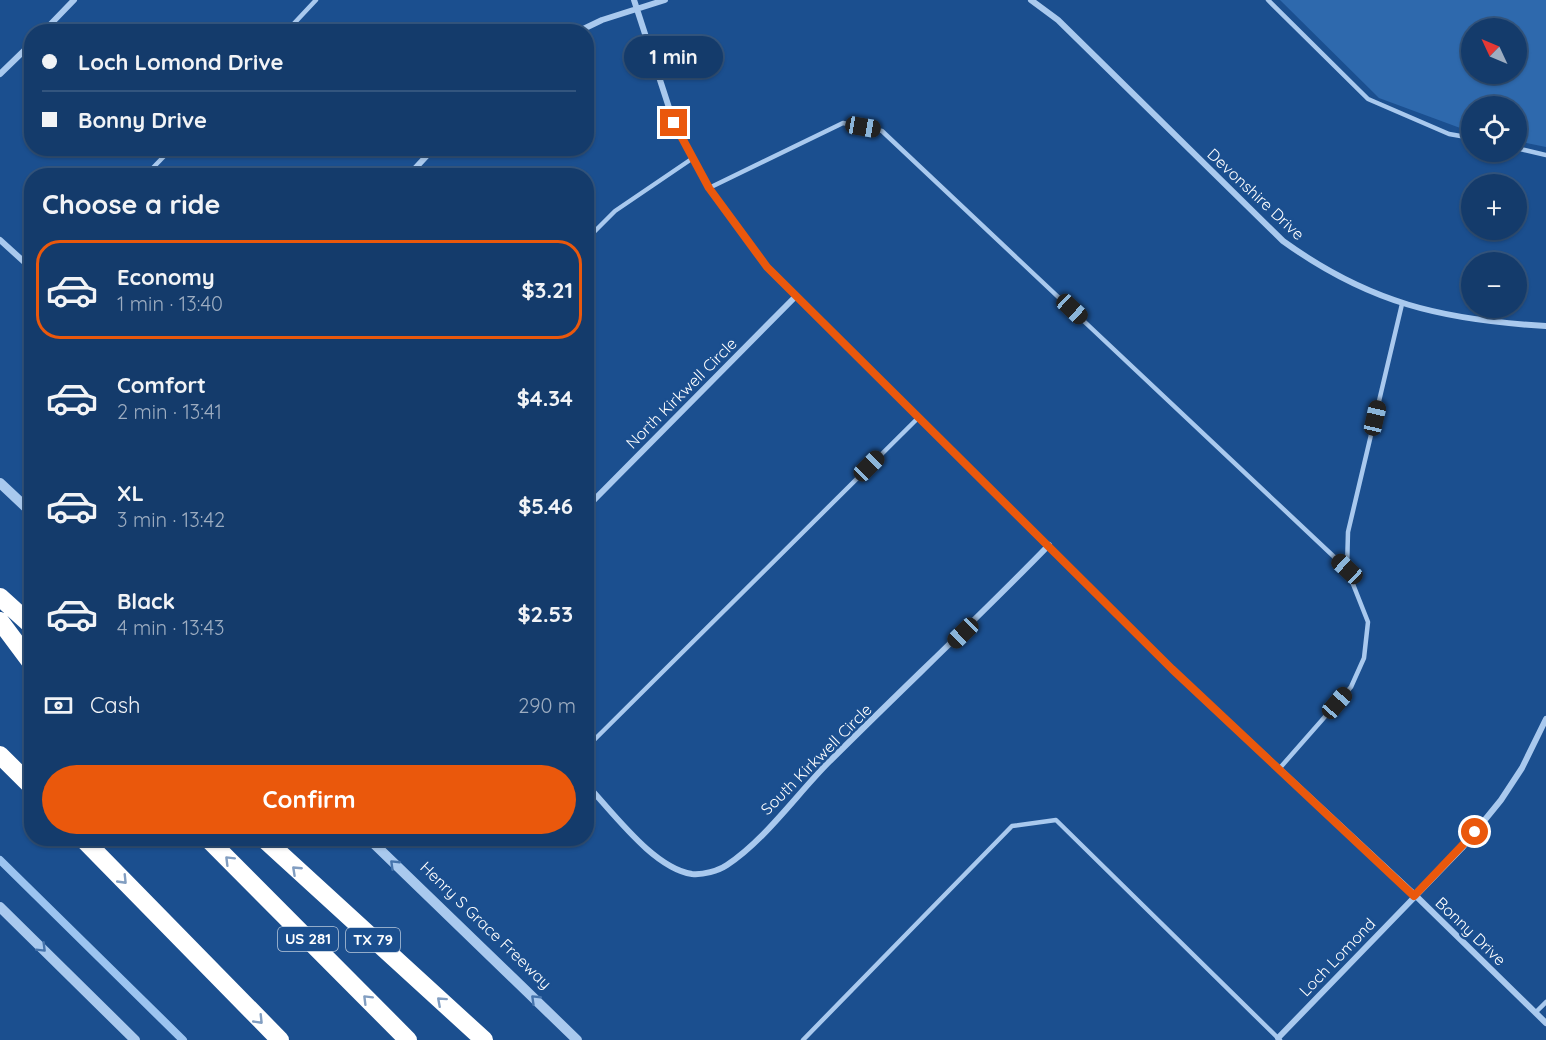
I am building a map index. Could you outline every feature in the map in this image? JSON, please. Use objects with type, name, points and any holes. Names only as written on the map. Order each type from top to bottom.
[{"type":"highway","points":[[0,597],[24,619]]},
{"type":"highway","points":[[0,621],[24,653]]},
{"type":"highway","points":[[0,755],[24,779]]},
{"type":"highway","points":[[90,846],[279,1040]]},
{"type":"highway","name":"US 281","points":[[215,846],[408,1040]]},
{"type":"highway","name":"TX 79","points":[[272,846],[484,1040]]},
{"type":"street","points":[[51,24],[74,0]]},
{"type":"street","name":"Bonny Drive","points":[[634,0],[674,123],[709,188],[767,267],[1172,669],[1546,1023]]},
{"type":"street","points":[[594,24],[665,0]]},
{"type":"street","name":"Devonshire Drive","points":[[1031,0],[1058,20],[1283,241],[1345,281],[1402,304],[1488,322],[1546,326]]},
{"type":"street","points":[[0,75],[24,51]]},
{"type":"street","points":[[415,168],[427,156]]},
{"type":"street","points":[[0,240],[24,262]]},
{"type":"street","name":"North Kirkwell Circle","points":[[594,500],[796,296]]},
{"type":"street","points":[[0,483],[24,506]]},
{"type":"street","name":"South Kirkwell Circle","points":[[594,792],[654,855],[669,865],[692,874],[706,873],[725,867],[742,853],[828,763],[980,617],[1049,545]]},
{"type":"street","name":"Loch Lomond","points":[[1279,1039],[1462,848],[1501,800],[1522,768],[1546,719]]},
{"type":"street","name":"Henry S Grace Freeway","points":[[376,846],[577,1040]]},
{"type":"street","points":[[0,907],[135,1040]]},
{"type":"lane","points":[[294,24],[316,0]]},
{"type":"lane","points":[[1268,0],[1368,99],[1449,134],[1461,136]]},
{"type":"lane","points":[[709,188],[843,123],[882,130],[1347,569]]},
{"type":"lane","points":[[1527,150],[1546,154]]},
{"type":"lane","points":[[153,168],[164,156]]},
{"type":"lane","points":[[594,232],[615,212],[693,158]]},
{"type":"lane","points":[[1279,770],[1351,687],[1364,658],[1368,622],[1347,569],[1348,532],[1402,304]]},
{"type":"lane","points":[[594,740],[919,417]]},
{"type":"lane","points":[[803,1040],[1012,826],[1056,820],[1279,1039]]},
{"type":"lane","points":[[1536,1012],[1546,1002]]},
{"type":"shaded area","points":[[1280,0],[1546,0],[1546,147],[1527,143],[1527,96],[1461,96],[1461,128],[1379,98]]},
{"type":"waterway","points":[[0,860],[183,1040]]},
{"type":"route","points":[[674,123],[709,188],[767,267],[1172,669],[1414,896],[1475,832]]}]
